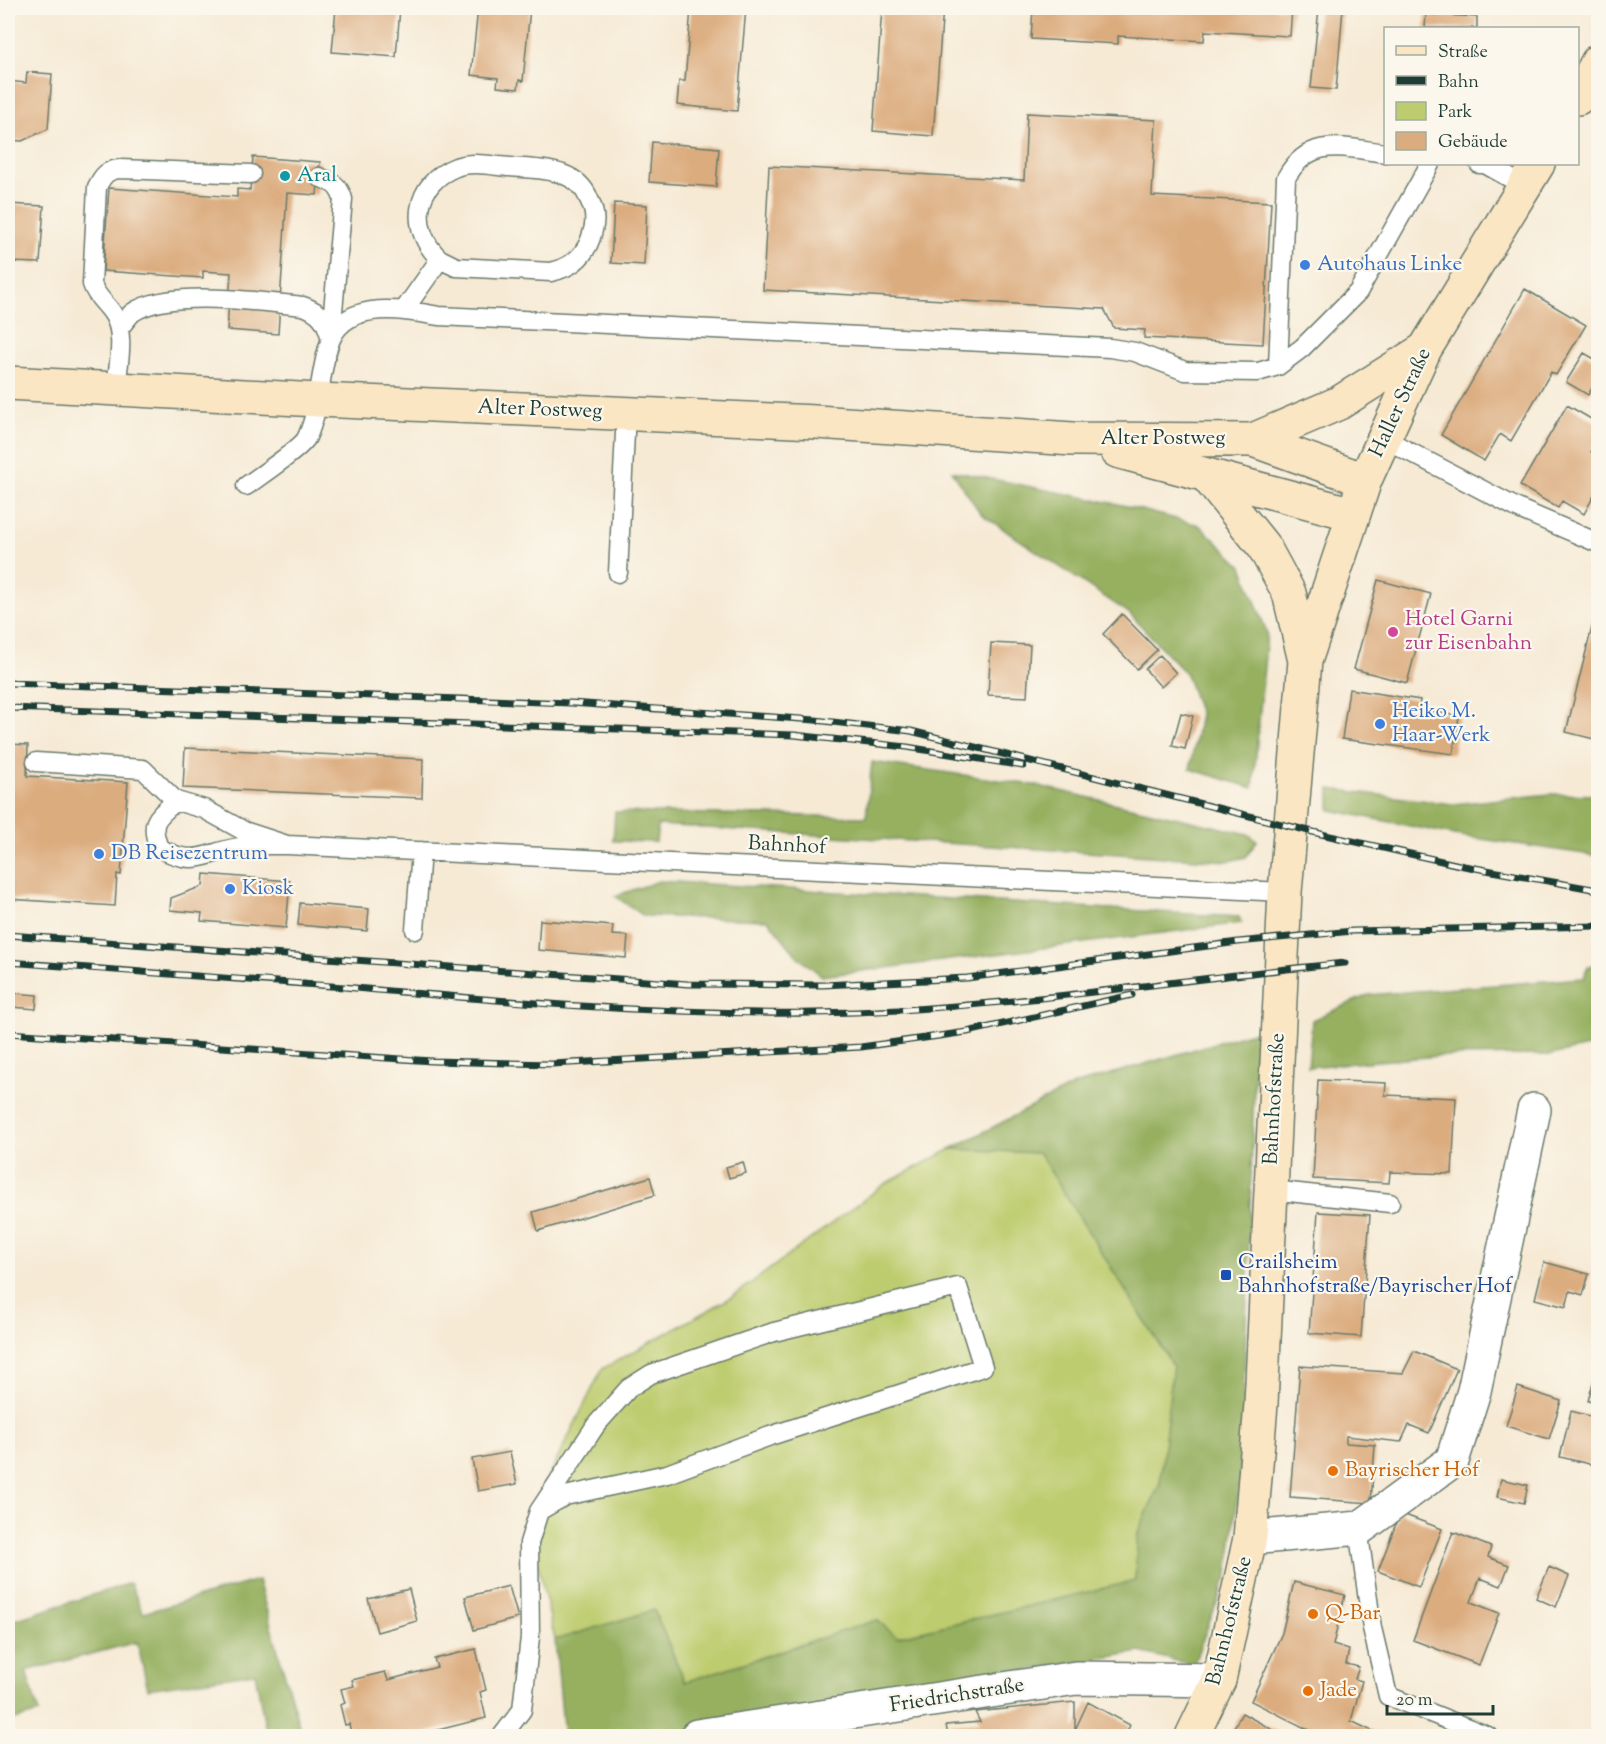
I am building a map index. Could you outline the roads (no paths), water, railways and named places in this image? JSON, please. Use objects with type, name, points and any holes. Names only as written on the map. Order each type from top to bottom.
[{"type":"main road","points":[[1579,96],[1599,61]]},
{"type":"main road","name":"Haller Straße","points":[[1305,661],[1365,480],[1425,349],[1531,175]]},
{"type":"main road","name":"Alter Postweg","points":[[1253,440],[1339,403],[1425,349]]},
{"type":"main road","name":"Alter Postweg","points":[[8,383],[318,400],[816,422],[1072,439],[1253,440],[1365,480]]},
{"type":"main road","name":"Alter Postweg","points":[[1072,439],[1353,514]]},
{"type":"main road","name":"Alter Postweg","points":[[1206,475],[1264,547],[1284,584],[1305,661]]},
{"type":"main road","name":"Bahnhofstraße","points":[[1192,1737],[1219,1680],[1250,1538],[1262,1404],[1285,892],[1305,661]]},
{"type":"street","points":[[1358,1528],[1452,1461],[1474,1392],[1534,1110]]},
{"type":"street","name":"Bahnhofstraße","points":[[1250,1538],[1358,1528]]},
{"type":"street","name":"Friedrichstraße","points":[[697,1737],[1076,1678],[1219,1680]]},
{"type":"lane","points":[[1278,366],[1286,177],[1294,163],[1309,151],[1330,146],[1384,153]]},
{"type":"lane","points":[[472,164],[557,172],[573,177],[586,192],[593,207],[594,225],[591,241],[582,256],[566,269],[551,272],[456,267],[440,259],[430,250],[422,236],[419,215],[425,193],[439,177],[456,167],[472,164]]},
{"type":"lane","points":[[331,339],[341,324],[360,313],[404,310],[439,316],[1110,348],[1135,352],[1185,370],[1258,372],[1278,366],[1302,348],[1358,292],[1429,165]]},
{"type":"lane","points":[[1489,165],[1531,175]]},
{"type":"lane","points":[[116,388],[120,327],[113,313],[94,292],[92,284],[97,187],[103,176],[110,170],[120,169],[251,174]]},
{"type":"lane","points":[[246,486],[306,440],[318,400],[331,339],[343,199],[340,189],[319,177]]},
{"type":"lane","points":[[404,310],[440,259]]},
{"type":"lane","points":[[120,327],[133,313],[157,304],[207,298],[303,306],[317,311],[327,323],[331,339]]},
{"type":"lane","points":[[618,573],[626,413]]},
{"type":"lane","points":[[1385,438],[1520,509],[1599,543]]},
{"type":"lane","points":[[36,762],[143,769],[176,801],[204,809],[244,831],[287,845]]},
{"type":"lane","points":[[176,801],[157,818],[153,833],[159,848],[176,857],[193,860],[240,847],[287,845]]},
{"type":"lane","name":"Bahnhof","points":[[287,845],[1285,892]]},
{"type":"lane","points":[[415,930],[421,851]]},
{"type":"lane","points":[[1271,1190],[1390,1203]]},
{"type":"lane","points":[[502,1737],[522,1710],[530,1637],[529,1543],[539,1511],[596,1425],[629,1388],[651,1374],[774,1332],[958,1287],[983,1367],[770,1436],[667,1474],[565,1496],[539,1511]]},
{"type":"lane","points":[[1358,1528],[1372,1628],[1388,1696],[1488,1737]]},
{"type":"railway","points":[[8,683],[571,703],[815,720],[911,731],[1321,834],[1464,866],[1598,890]]},
{"type":"railway","points":[[8,708],[794,735],[907,747],[1023,766]]},
{"type":"railway","points":[[8,935],[688,984],[823,985],[967,978],[1238,942],[1353,931],[1598,926]]},
{"type":"railway","points":[[8,962],[579,1006],[756,1013],[882,1011],[948,1007],[1345,963]]},
{"type":"railway","points":[[8,1033],[432,1061],[552,1064],[861,1047],[967,1032],[1132,995]]},
{"type":"place","name":"Aral","points":[[285,176]]},
{"type":"place","name":"Autohaus Linke","points":[[1305,265]]},
{"type":"place","name":"Hotel Garni zur Eisenbahn","points":[[1393,632]]},
{"type":"place","name":"Heiko M. Haar-Werk","points":[[1380,724]]},
{"type":"place","name":"DB Reisezentrum","points":[[99,854]]},
{"type":"place","name":"Kiosk","points":[[230,889]]},
{"type":"place","name":"Crailsheim Bahnhofstraße/Bayrischer Hof","points":[[1226,1275]]},
{"type":"place","name":"Bayrischer Hof","points":[[1333,1471]]},
{"type":"place","name":"Q-Bar","points":[[1313,1614]]},
{"type":"place","name":"Jade","points":[[1308,1691]]}]
